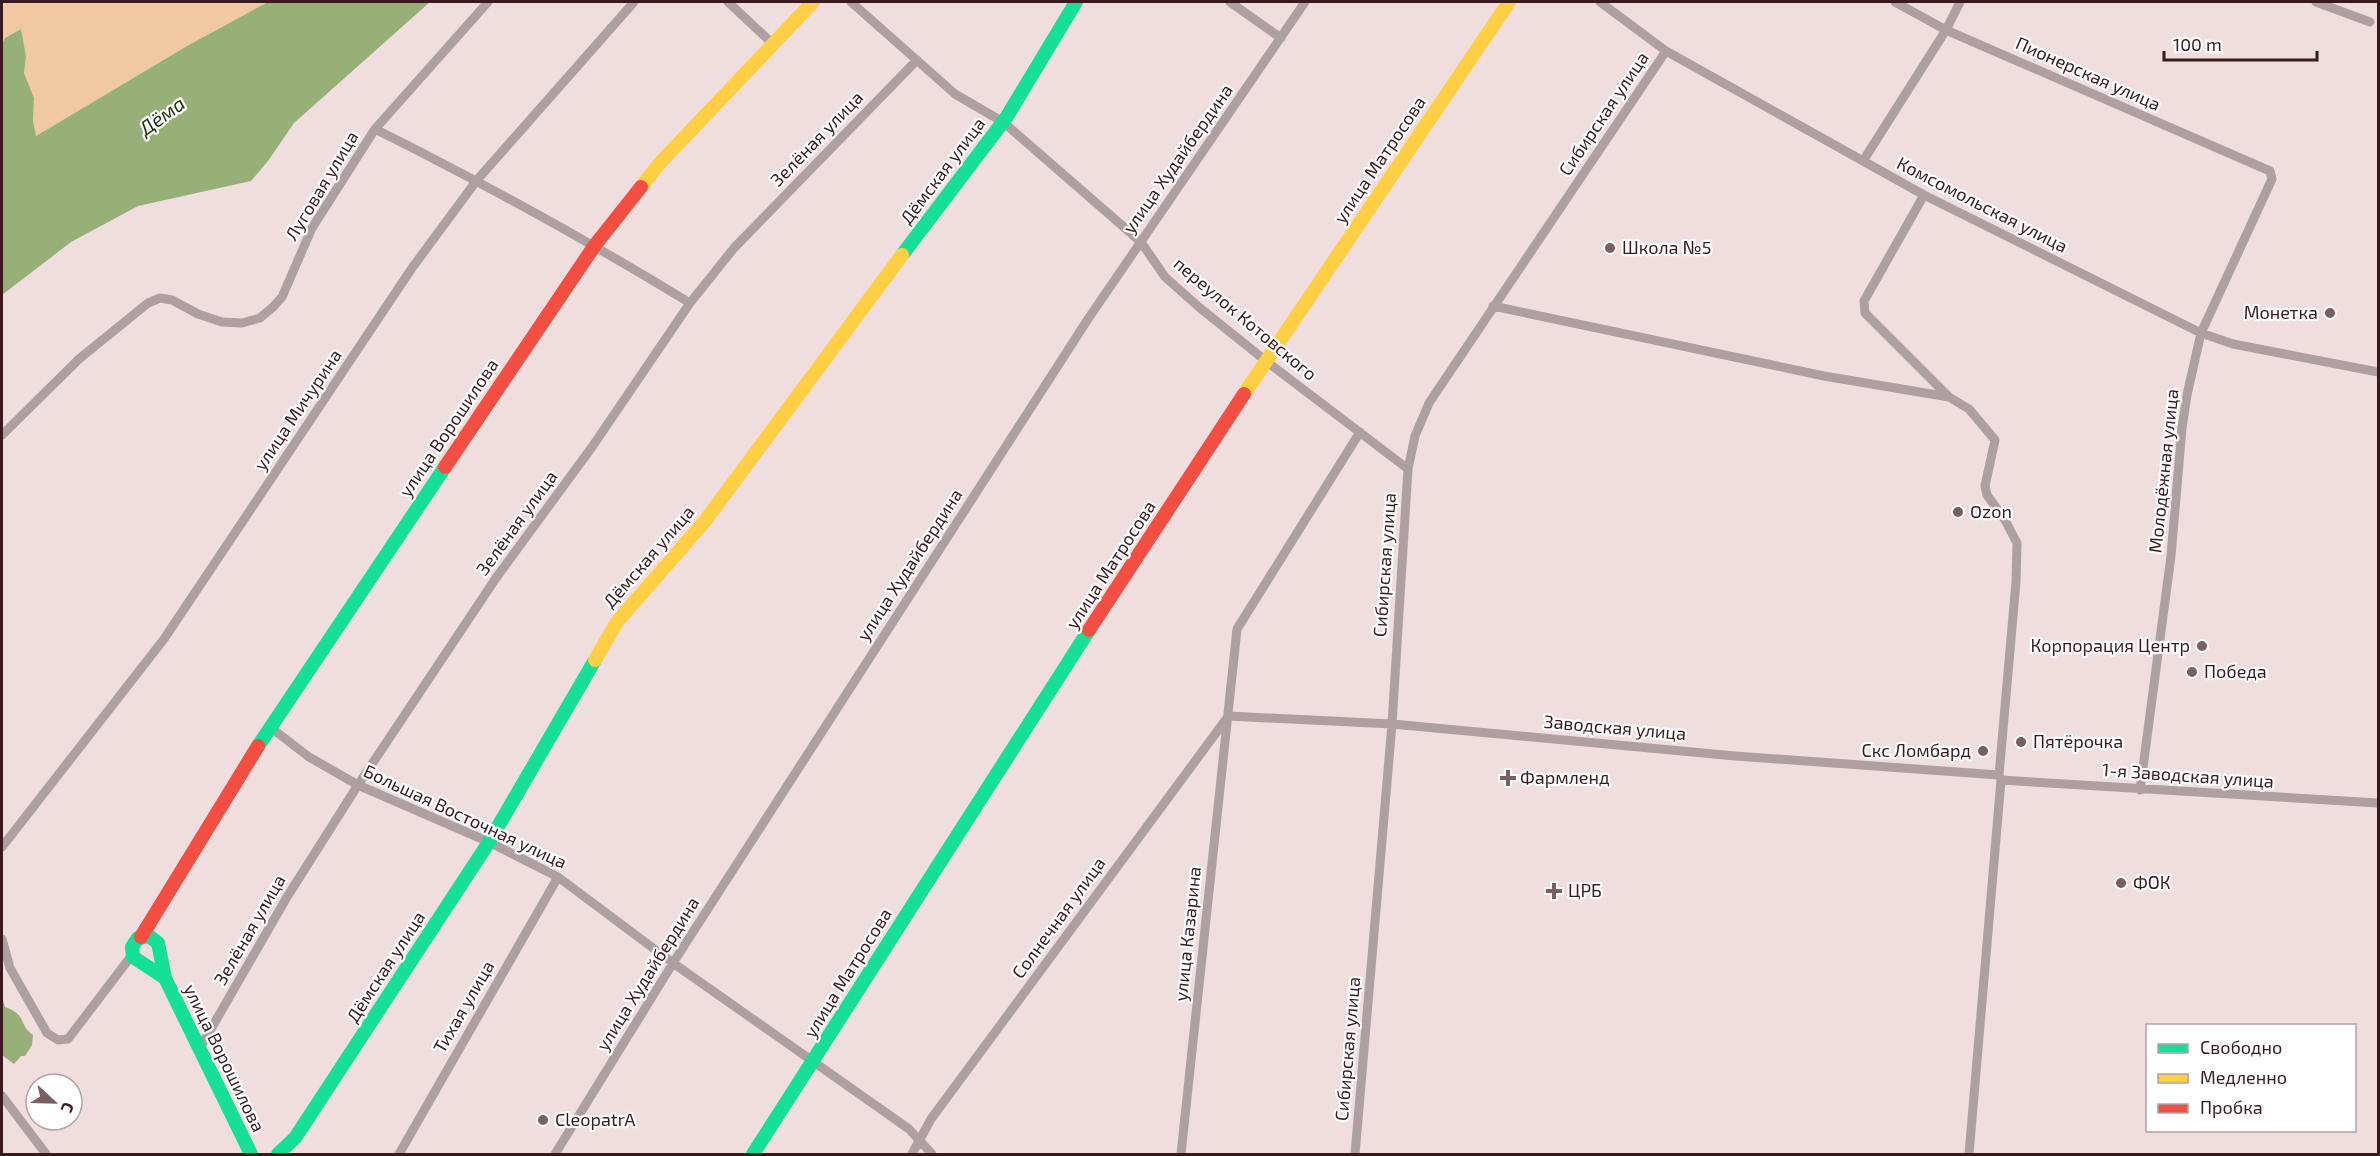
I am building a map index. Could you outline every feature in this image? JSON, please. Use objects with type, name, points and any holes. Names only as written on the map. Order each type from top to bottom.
[{"type":"street","name":"Луговая улица","points":[[2,435],[79,359],[148,303],[160,298],[172,300],[214,319],[242,323],[260,318],[273,307],[282,297],[312,228],[375,129],[488,2]]},
{"type":"street","name":"улица Мичурина","points":[[2,848],[164,639],[412,268],[477,180],[634,2]]},
{"type":"street","points":[[728,2],[773,44]]},
{"type":"street","name":"улица Ворошилова","points":[[141,936],[270,727],[595,245],[659,164],[813,2]]},
{"type":"street","name":"переулок Котовского","points":[[851,2],[955,94],[1003,122],[1141,242],[1165,277],[1266,362],[1408,469]]},
{"type":"street","name":"Дёмская улица","points":[[278,1155],[295,1138],[489,842],[617,622],[705,521],[834,344],[1003,122],[1076,2]]},
{"type":"street","points":[[1230,2],[1281,38]]},
{"type":"street","name":"улица Худайбердина","points":[[555,1155],[673,963],[1082,329],[1305,2]]},
{"type":"street","name":"улица Матросова","points":[[753,1155],[1012,748],[1266,362],[1509,2]]},
{"type":"street","name":"Комсомольская улица","points":[[1600,2],[1666,51],[1924,195],[2201,333],[2233,344],[2379,372]]},
{"type":"street","name":"Пионерская улица","points":[[1895,2],[1946,30],[2270,171]]},
{"type":"street","points":[[1863,161],[1946,30],[1960,2]]},
{"type":"street","points":[[2316,2],[2370,22]]},
{"type":"street","name":"Сибирская улица","points":[[1355,1155],[1392,724],[1408,469],[1415,436],[1429,403],[1666,51]]},
{"type":"street","name":"Зелёная улица","points":[[200,1048],[287,897],[358,784],[496,578],[592,447],[690,303],[734,248],[917,60]]},
{"type":"street","points":[[375,129],[477,180],[595,245],[690,303]]},
{"type":"street","name":"Молодёжная улица","points":[[2140,790],[2171,556],[2182,428],[2201,333],[2272,179],[2270,171]]},
{"type":"street","points":[[1924,195],[1864,301],[1865,313],[1949,397],[1969,409],[1995,440],[1985,486],[1987,495],[2005,520],[2017,543],[2016,582],[1969,1155]]},
{"type":"street","points":[[1493,306],[1824,376],[1949,397]]},
{"type":"street","name":"улица Казарина","points":[[1181,1155],[1237,629],[1360,432]]},
{"type":"street","name":"Заводская улица","points":[[1228,716],[1392,724],[2000,778]]},
{"type":"street","name":"Солнечная улица","points":[[912,1155],[931,1119],[1228,716]]},
{"type":"street","name":"Большая Восточная улица","points":[[270,727],[309,757],[358,784],[489,842],[558,877],[673,963],[909,1129],[932,1155]]},
{"type":"street","name":"1-я Заводская улица","points":[[2000,778],[2140,790],[2379,803]]},
{"type":"street","name":"Тихая улица","points":[[399,1155],[558,877]]},
{"type":"street","name":"улица Ворошилова","points":[[159,909],[158,947],[165,978],[251,1155]]},
{"type":"street","points":[[2,939],[10,968],[47,1033],[58,1040],[68,1039],[132,955],[133,944],[141,936],[149,936],[158,947],[155,961],[145,964],[137,962],[132,955]]},
{"type":"street","name":"улица Ворошилова","points":[[145,964],[165,978]]},
{"type":"street","points":[[2,1096],[46,1155]]},
{"type":"shaded area","points":[[2,2],[268,2],[187,46],[36,136],[33,120],[34,98],[24,73],[26,56],[21,29],[5,38],[2,44]]},
{"type":"water","name":"Дёма","points":[[268,2],[430,2],[294,123],[251,181],[138,206],[71,242],[2,295],[2,44],[5,38],[21,29],[26,56],[24,73],[34,98],[33,120],[36,136],[187,46]]},
{"type":"water","points":[[2,997],[5,1007],[17,1013],[33,1035],[32,1045],[25,1056],[21,1056],[14,1064],[2,1055]]},
{"type":"traffic: fast","points":[[902,255],[1006,118],[1076,2]]},
{"type":"traffic: fast","points":[[258,746],[445,467]]},
{"type":"traffic: fast","points":[[753,1154],[1089,630]]},
{"type":"traffic: fast","points":[[278,1154],[295,1138],[489,842],[595,660]]},
{"type":"traffic: fast","points":[[165,978],[133,957],[132,947],[138,938],[149,936],[158,943],[165,978],[251,1154]]},
{"type":"traffic: slow","points":[[641,187],[659,164],[813,2]]},
{"type":"traffic: slow","points":[[1244,394],[1509,2]]},
{"type":"traffic: slow","points":[[595,660],[617,622],[705,521],[902,255]]},
{"type":"traffic: jam","points":[[445,467],[595,245],[641,187]]},
{"type":"traffic: jam","points":[[1089,630],[1244,394]]},
{"type":"traffic: jam","points":[[141,937],[258,746]]},
{"type":"place","name":"Школа №5","points":[[1610,248]]},
{"type":"place","name":"Монетка","points":[[2330,313]]},
{"type":"place","name":"Ozon","points":[[1958,512]]},
{"type":"place","name":"Корпорация Центр","points":[[2202,646]]},
{"type":"place","name":"Победа","points":[[2192,672]]},
{"type":"place","name":"Пятёрочка","points":[[2021,742]]},
{"type":"place","name":"Скс Ломбард","points":[[1983,751]]},
{"type":"place","name":"Фармленд","points":[[1508,778]]},
{"type":"place","name":"ФОК","points":[[2121,883]]},
{"type":"place","name":"ЦРБ","points":[[1554,891]]},
{"type":"place","name":"CleopatrA","points":[[543,1120]]}]
